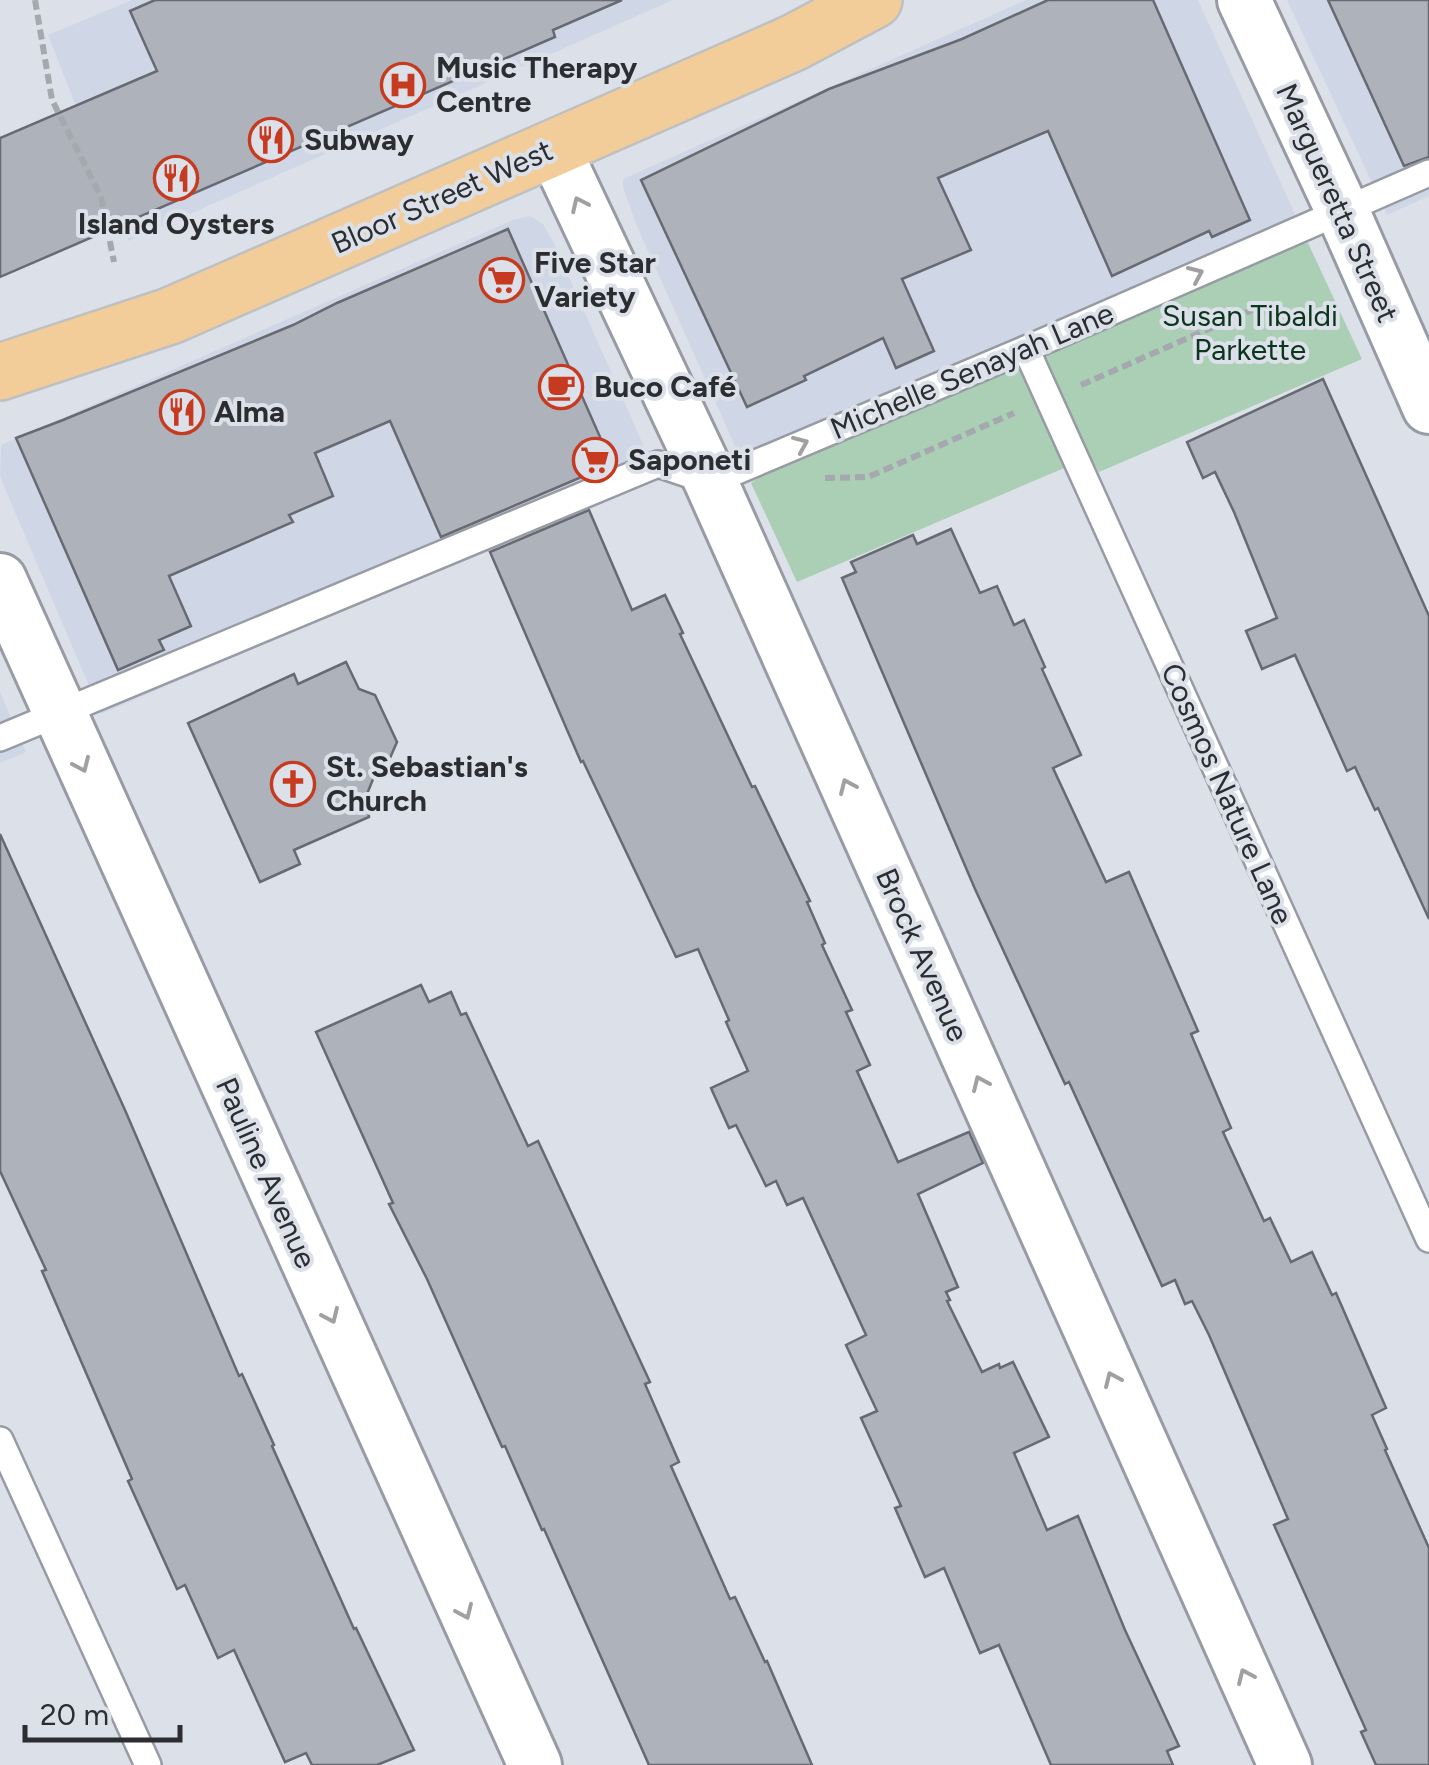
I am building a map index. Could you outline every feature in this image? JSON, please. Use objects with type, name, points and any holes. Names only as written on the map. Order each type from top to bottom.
[{"type":"main road","name":"Bloor Street West","points":[[0,372],[170,316],[794,43],[851,6]]},
{"type":"street","name":"Margueretta Street","points":[[1244,0],[1429,407]]},
{"type":"street","name":"Brock Avenue","points":[[554,149],[711,482],[1285,1765]]},
{"type":"street","name":"Pauline Avenue","points":[[0,580],[535,1765]]},
{"type":"lane","name":"Michelle Senayah Lane","points":[[711,482],[1429,173]]},
{"type":"lane","name":"Cosmos Nature Lane","points":[[1026,349],[1429,1239]]},
{"type":"lane","points":[[0,738],[658,464],[711,482]]},
{"type":"lane","points":[[0,1440],[148,1765]]},
{"type":"path","points":[[35,0],[52,100],[101,197],[114,262]]},
{"type":"shaded area","points":[[132,0],[673,0],[129,241],[48,35]]},
{"type":"shaded area","points":[[1026,0],[1198,0],[1308,243],[1279,248],[780,462],[751,482],[636,224],[623,179]]},
{"type":"shaded area","points":[[1287,0],[1429,0],[1429,196],[1387,215]]},
{"type":"shaded area","points":[[530,216],[543,224],[554,243],[657,476],[101,714],[0,477],[1,445],[513,220]]},
{"type":"shaded area","points":[[0,692],[26,752],[0,763]]},
{"type":"green space","name":"Susan Tibaldi Parkette","points":[[1308,243],[1362,359],[1099,472],[1090,457],[797,582],[751,483],[780,462],[1279,248]]},
{"type":"building","points":[[155,0],[622,0],[553,30],[555,37],[0,277],[0,138],[157,71],[130,11]]},
{"type":"building","points":[[1048,0],[1153,0],[1250,220],[1212,237],[1209,231],[1112,276],[1048,131],[938,178],[971,250],[902,279],[934,351],[896,368],[883,338],[747,407],[641,180],[829,89],[962,39]]},
{"type":"building","points":[[1328,0],[1429,0],[1429,157],[1404,166]]},
{"type":"building","points":[[508,229],[612,464],[441,537],[390,421],[315,453],[333,496],[289,515],[293,522],[169,576],[191,626],[159,640],[164,650],[118,670],[16,438],[293,325]]},
{"type":"building","points":[[1323,379],[1429,616],[1429,919],[1378,808],[1375,810],[1355,767],[1347,771],[1295,655],[1262,669],[1246,631],[1277,618],[1215,472],[1203,478],[1187,442]]},
{"type":"building","points":[[589,510],[632,610],[665,595],[752,787],[755,786],[810,901],[807,902],[825,943],[822,945],[852,1010],[846,1012],[870,1065],[857,1071],[898,1162],[969,1132],[983,1163],[918,1194],[958,1287],[946,1292],[950,1300],[947,1301],[982,1372],[1013,1362],[1049,1437],[1014,1453],[1047,1530],[1078,1516],[1179,1746],[1167,1751],[1173,1765],[1051,1765],[999,1645],[980,1653],[944,1568],[925,1577],[895,1508],[901,1506],[861,1418],[877,1411],[846,1345],[866,1335],[803,1198],[787,1205],[776,1181],[766,1186],[736,1125],[729,1128],[711,1088],[748,1071],[726,1022],[729,1020],[698,949],[676,957],[581,762],[490,552]]},
{"type":"building","points":[[951,529],[980,593],[997,586],[1014,625],[1024,620],[1081,755],[1053,768],[1106,882],[1129,872],[1198,1031],[1191,1034],[1231,1128],[1223,1132],[1264,1221],[1270,1218],[1291,1262],[1312,1252],[1332,1295],[1336,1293],[1386,1408],[1372,1415],[1429,1548],[1429,1765],[1376,1765],[1361,1732],[1366,1730],[1274,1525],[1288,1519],[1209,1335],[1192,1301],[1185,1304],[1175,1280],[1162,1286],[975,889],[842,578],[856,572],[851,562],[913,535],[917,544]]},
{"type":"building","name":"St. Sebastian's Church","points":[[346,662],[359,689],[375,695],[397,742],[390,758],[380,762],[367,794],[369,817],[294,850],[300,864],[260,882],[188,723],[294,674],[298,684]]},
{"type":"building","points":[[0,834],[125,1110],[239,1376],[242,1374],[354,1629],[414,1750],[377,1765],[312,1765],[306,1753],[285,1762],[234,1650],[218,1658],[185,1585],[177,1589],[128,1481],[132,1479],[42,1271],[46,1270],[0,1171]]},
{"type":"building","points":[[421,985],[429,1002],[451,992],[461,1015],[466,1013],[528,1146],[538,1141],[650,1382],[645,1384],[679,1462],[671,1466],[730,1599],[735,1597],[767,1661],[812,1765],[649,1765],[544,1529],[389,1204],[393,1203],[316,1032]]},
{"type":"place","name":"Music Therapy Centre","points":[[403,85]]},
{"type":"place","name":"Subway","points":[[271,140]]},
{"type":"place","name":"Island Oysters","points":[[176,178]]},
{"type":"place","name":"Five Star Variety","points":[[502,280]]},
{"type":"place","name":"Buco Café","points":[[561,387]]},
{"type":"place","name":"Alma","points":[[182,412]]},
{"type":"place","name":"Saponeti","points":[[595,460]]},
{"type":"place","name":"St. Sebastian's Church","points":[[293,784]]}]
